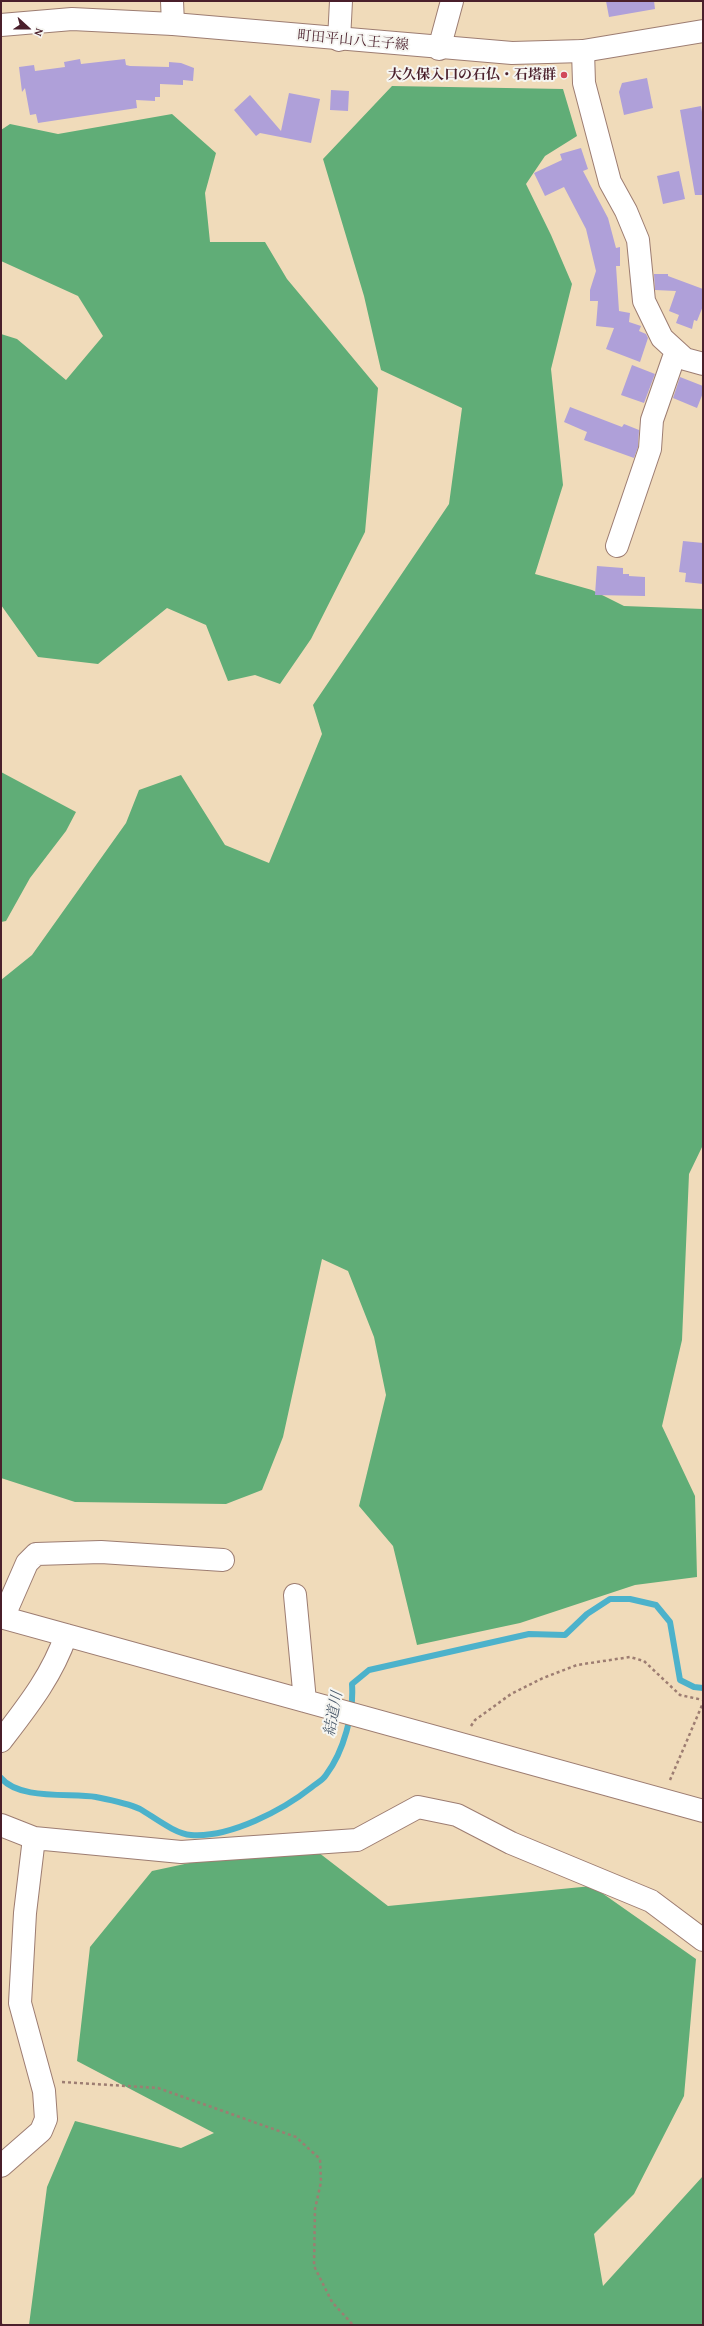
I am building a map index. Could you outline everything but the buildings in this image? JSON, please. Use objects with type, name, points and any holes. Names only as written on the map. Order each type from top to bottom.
[{"type":"street","points":[[172,1],[173,24]]},
{"type":"street","points":[[339,40],[341,1]]},
{"type":"street","points":[[439,49],[452,1]]},
{"type":"street","name":"町田平山八王子線","points":[[1,25],[72,19],[173,24],[439,49],[512,54],[583,51],[703,31]]},
{"type":"street","points":[[583,51],[584,83],[610,182],[626,211],[638,240],[644,301],[662,338],[685,359],[703,364]]},
{"type":"street","points":[[617,546],[650,449],[652,420],[676,351]]},
{"type":"street","points":[[223,1560],[101,1552],[36,1554],[27,1563],[2,1618],[703,1811]]},
{"type":"street","points":[[295,1595],[305,1701]]},
{"type":"street","points":[[1,1741],[47,1678],[66,1635]]},
{"type":"street","points":[[1,1825],[34,1838],[181,1852],[356,1840],[418,1808],[457,1815],[511,1843],[652,1902],[703,1940]]},
{"type":"street","points":[[1,2166],[25,2147],[41,2131],[46,2119],[41,2081],[20,2003],[25,1913],[34,1838]]},
{"type":"path","points":[[457,1743],[475,1720],[511,1694],[543,1678],[576,1665],[630,1657],[644,1661],[680,1695],[703,1702],[662,1799]]},
{"type":"path","points":[[41,2081],[158,2088],[296,2137],[320,2159],[321,2182],[315,2209],[314,2266],[332,2302],[353,2325]]},
{"type":"green space","points":[[392,86],[563,89],[577,136],[545,156],[526,184],[551,235],[572,284],[551,369],[563,485],[535,574],[592,590],[624,606],[703,609],[703,1145],[689,1174],[682,1340],[662,1426],[695,1496],[697,1577],[635,1585],[520,1623],[417,1645],[393,1546],[359,1506],[386,1395],[374,1337],[348,1271],[322,1259],[283,1437],[262,1490],[226,1504],[75,1502],[1,1478],[1,980],[32,955],[126,823],[139,790],[181,775],[225,845],[269,863],[322,734],[313,705],[449,504],[462,408],[381,370],[364,296],[323,159]]},
{"type":"green space","points":[[172,114],[216,153],[205,193],[210,242],[265,242],[287,279],[378,388],[365,532],[311,639],[280,684],[255,675],[228,681],[206,625],[167,608],[98,664],[38,657],[1,605],[1,334],[17,339],[66,380],[103,336],[78,296],[1,261],[1,130],[10,124],[58,134]]},
{"type":"green space","points":[[1,772],[76,812],[66,831],[30,878],[6,921],[1,922]]},
{"type":"green space","points":[[301,1839],[388,1906],[592,1886],[696,1959],[684,2096],[634,2194],[594,2234],[603,2286],[703,2176],[703,2325],[29,2325],[47,2187],[75,2121],[181,2148],[214,2133],[77,2061],[90,1947],[152,1871]]},
{"type":"waterway","name":"結道川","points":[[1,1778],[9,1785],[32,1793],[96,1797],[124,1803],[140,1809],[165,1825],[185,1834],[206,1835],[222,1832],[255,1821],[286,1805],[325,1777],[343,1743],[351,1707],[352,1684],[369,1670],[529,1634],[565,1635],[587,1614],[610,1599],[630,1599],[656,1605],[670,1622],[680,1680],[694,1687],[703,1688]]},
{"type":"place","name":"大久保入口の石仏・石塔群","points":[[564,75]]}]
